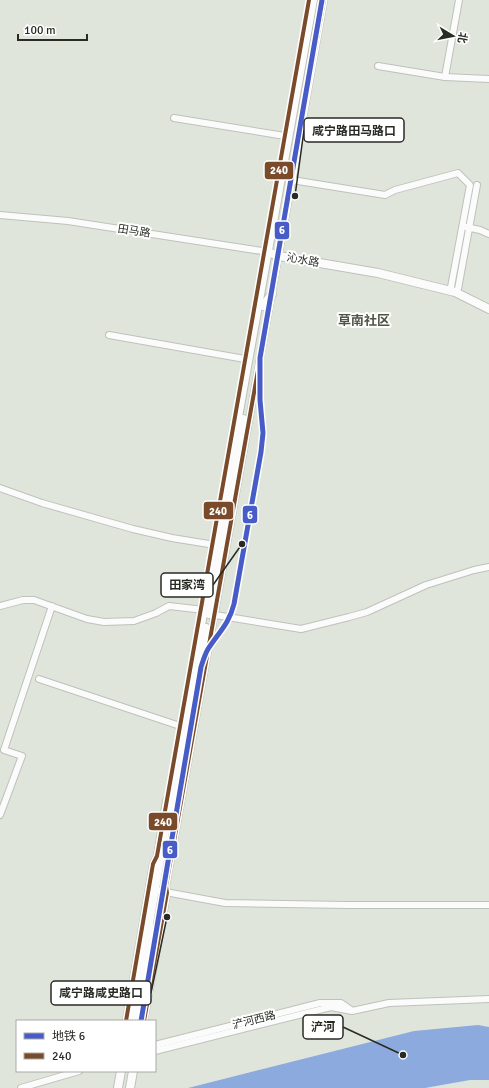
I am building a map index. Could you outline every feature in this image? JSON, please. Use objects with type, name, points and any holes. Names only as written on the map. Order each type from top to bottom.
[{"type":"main road","points":[[132,1020],[181,726],[207,612],[213,545],[273,252],[313,0]]},
{"type":"main road","points":[[137,1020],[164,892],[207,612],[318,0]]},
{"type":"main road","name":"沁水路","points":[[273,252],[379,269],[455,288],[489,303]]},
{"type":"main road","name":"沁水路","points":[[273,252],[378,273],[455,292],[489,309]]},
{"type":"main road","points":[[263,306],[272,294]]},
{"type":"main road","points":[[118,1088],[121,1072]]},
{"type":"main road","points":[[130,1088],[133,1072]]},
{"type":"street","points":[[207,612],[272,294],[273,252],[285,136],[309,0]]},
{"type":"street","points":[[0,488],[42,503],[132,529],[213,545],[245,359],[292,180],[324,0]]},
{"type":"street","points":[[445,77],[459,0]]},
{"type":"street","points":[[378,66],[445,77],[489,79]]},
{"type":"street","points":[[174,118],[285,136]]},
{"type":"street","points":[[292,180],[385,195],[395,190],[458,173],[473,185]]},
{"type":"street","points":[[455,288],[462,226],[473,185]]},
{"type":"street","points":[[455,288],[469,227],[473,185]]},
{"type":"street","name":"田马路","points":[[0,215],[68,221],[273,252]]},
{"type":"street","points":[[462,226],[480,230],[489,234]]},
{"type":"street","points":[[109,335],[245,359]]},
{"type":"street","points":[[0,606],[23,600],[34,600],[88,619],[104,622],[134,621],[156,613],[169,606],[301,629],[367,612],[426,585],[474,570],[489,567]]},
{"type":"street","points":[[0,815],[22,756],[4,750],[52,606]]},
{"type":"street","points":[[39,679],[181,726],[156,856],[153,864],[126,1020]]},
{"type":"street","points":[[144,1020],[164,892],[225,903],[489,905]]},
{"type":"street","name":"浐河西路","points":[[156,1051],[331,1007],[352,1011],[390,1003],[489,999]]},
{"type":"street","name":"浐河西路","points":[[156,1045],[320,1003],[341,1003],[352,1011]]},
{"type":"street","points":[[21,1088],[76,1072]]},
{"type":"water","points":[[478,1025],[489,1027],[489,1080],[470,1080],[425,1088],[188,1088],[414,1031]]},
{"type":"metro line","name":"6","points":[[141,1020],[201,667],[207,651],[226,623],[234,604],[261,452],[263,433],[260,400],[260,358],[322,0]]},
{"type":"transit line","name":"240","points":[[126,1020],[153,864],[157,856],[309,0]]},
{"type":"transit line","name":"240","points":[[144,1020],[167,893],[166,886],[324,0]]},
{"type":"place","name":"咸宁路田马路口","points":[[295,196]]},
{"type":"place","name":"田家湾","points":[[242,544]]},
{"type":"place","name":"咸宁路咸史路口","points":[[167,917]]},
{"type":"place","name":"浐河","points":[[403,1055]]},
{"type":"district","name":"草南社区","points":[[364,321]]}]
